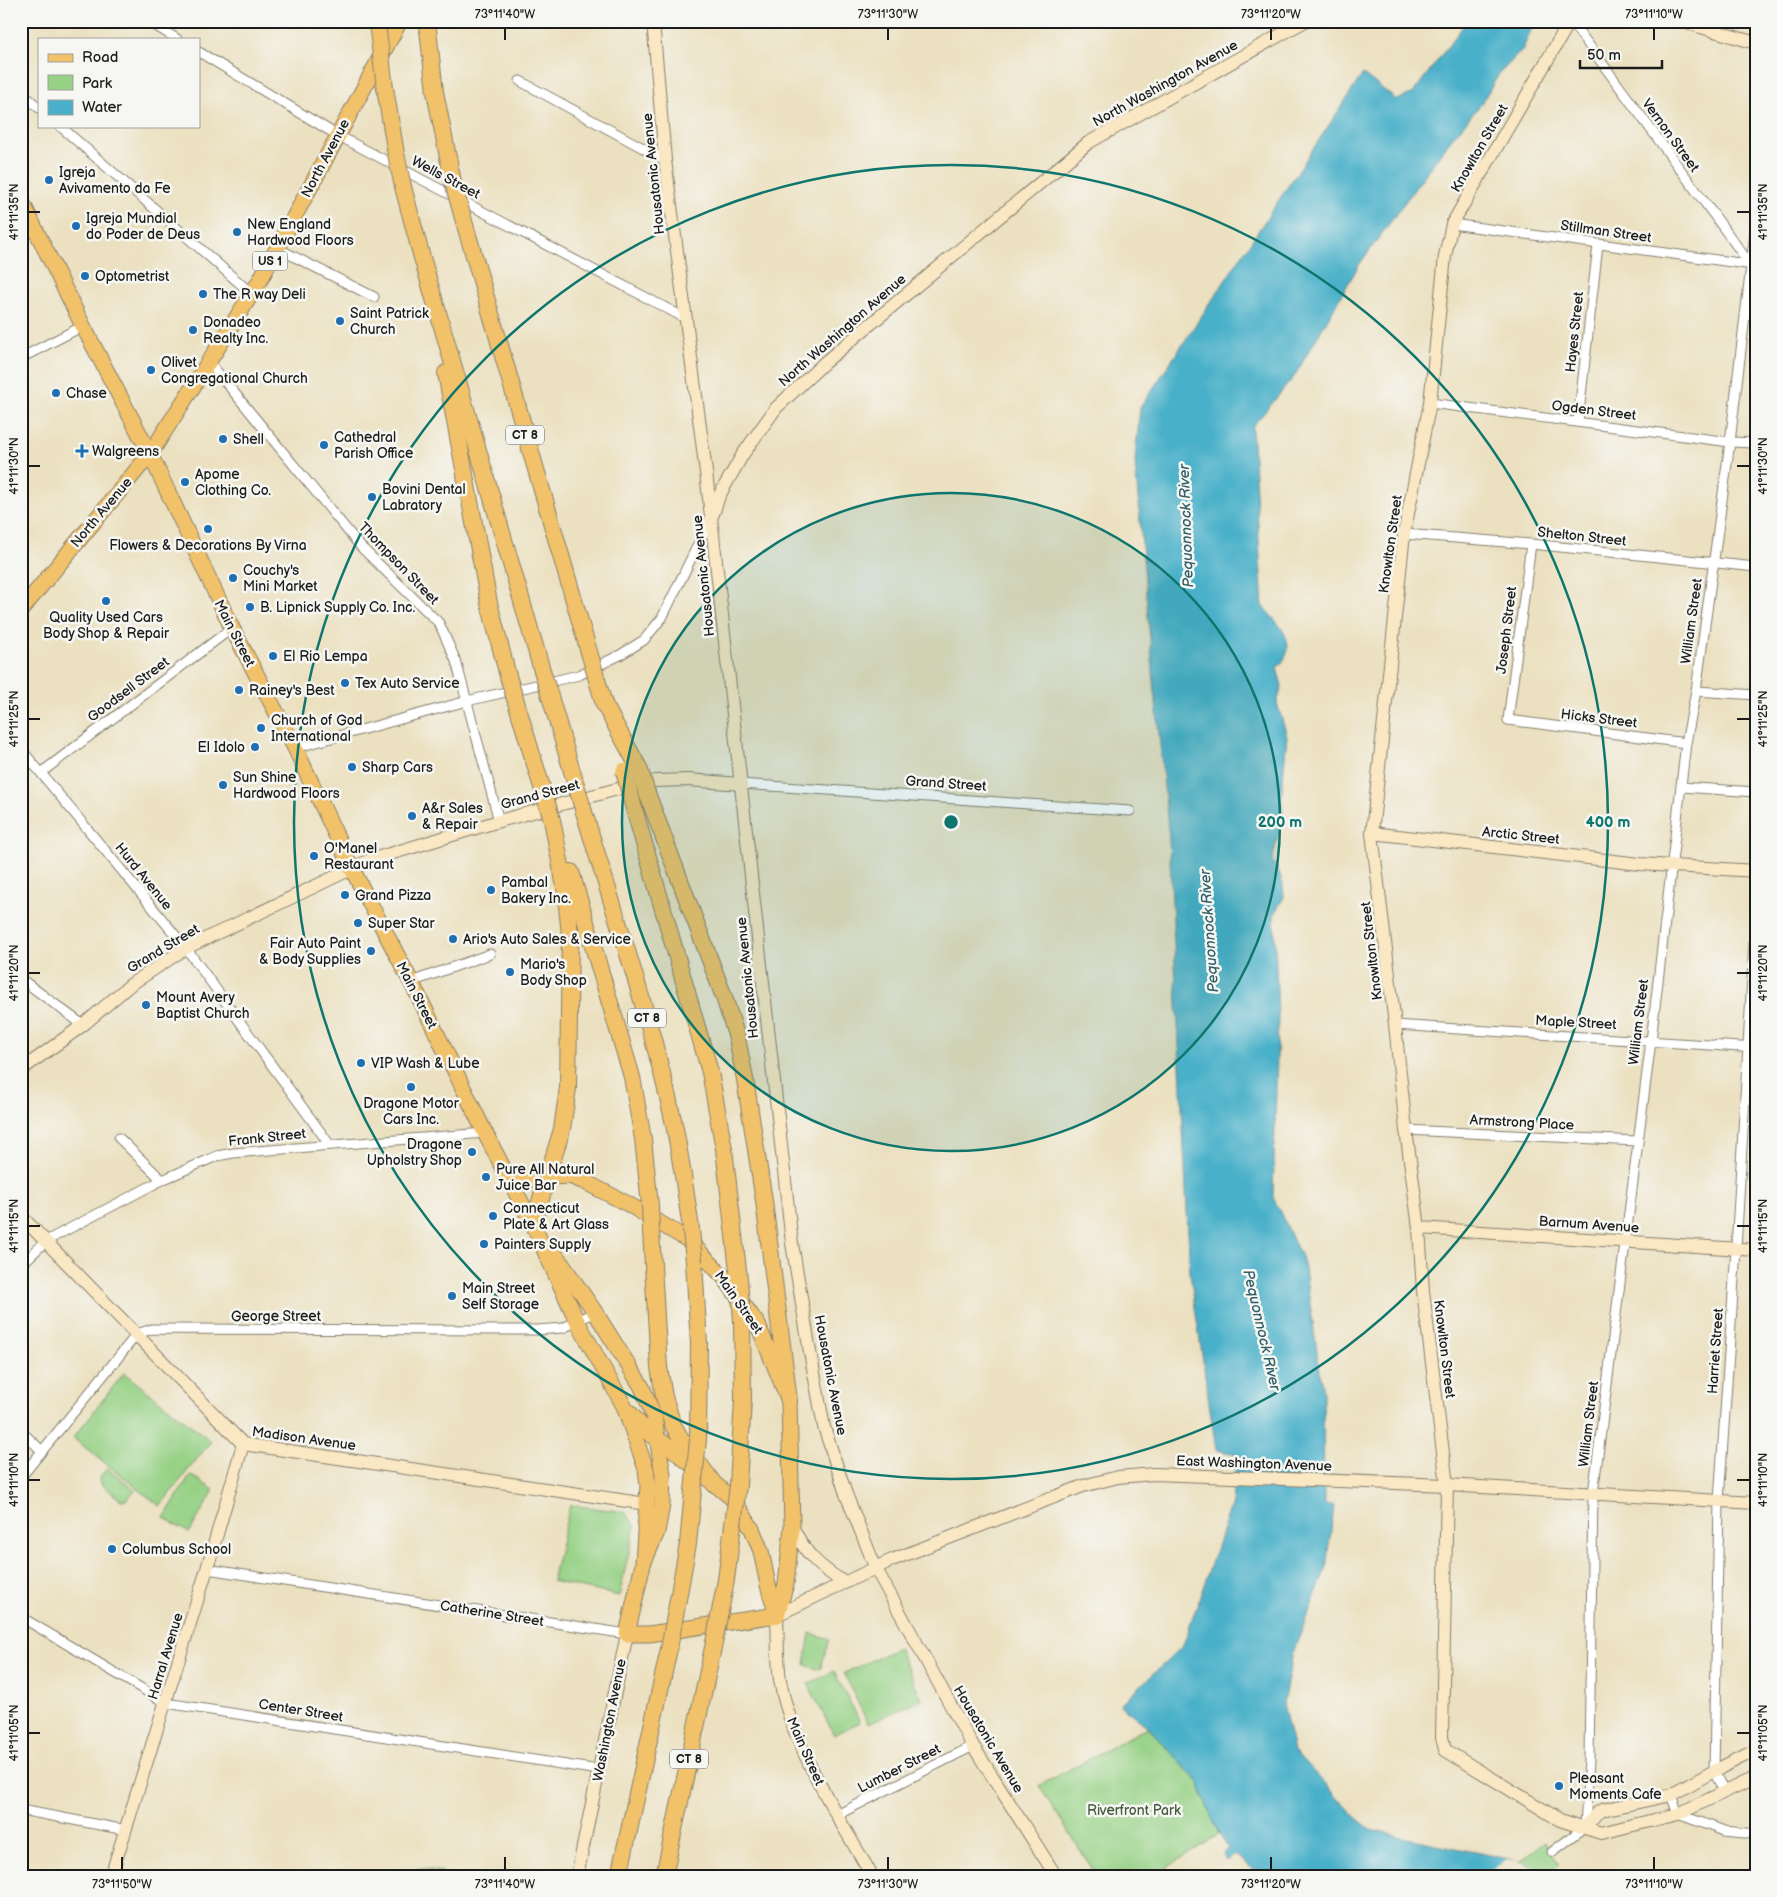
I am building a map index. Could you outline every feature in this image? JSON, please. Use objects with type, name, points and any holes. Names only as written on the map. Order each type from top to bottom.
[{"type":"highway","name":"CT 8","points":[[426,21],[435,92],[453,182],[604,704],[631,770],[632,798],[710,1072],[724,1149],[742,1321],[743,1400],[738,1485],[729,1560],[714,1642],[664,1876]]},
{"type":"highway","name":"CT 8","points":[[376,22],[385,88],[403,187],[541,667],[644,1007],[678,1144],[691,1229],[699,1344],[698,1439],[688,1544],[669,1649],[619,1876]]},
{"type":"highway","points":[[432,292],[489,603],[508,676],[552,820],[569,865],[632,1077],[644,1139],[650,1205],[659,1367],[664,1397],[673,1425],[680,1439],[714,1484]]},
{"type":"highway","points":[[631,770],[648,793],[724,997],[737,1038],[746,1080],[764,1201],[790,1401]]},
{"type":"highway","points":[[534,1225],[562,1129],[566,1108],[570,1014],[569,919],[552,820]]},
{"type":"highway","points":[[508,1175],[532,1179],[548,1177]]},
{"type":"main road","name":"North Avenue","points":[[21,610],[150,454],[252,294],[400,21]]},
{"type":"main road","name":"Housatonic Avenue","points":[[653,21],[665,160],[711,518],[792,1243],[824,1427],[846,1494],[876,1569],[973,1746],[1056,1876]]},
{"type":"main road","name":"Knowlton Street","points":[[1571,21],[1452,224],[1445,256],[1430,403],[1404,534],[1372,834],[1419,1228],[1422,1291],[1447,1485],[1442,1737],[1445,1750],[1560,1820],[1572,1825],[1585,1827]]},
{"type":"main road","points":[[1680,21],[1756,43]]},
{"type":"main road","name":"North Washington Avenue","points":[[711,518],[719,496],[743,454],[776,408],[825,362],[1088,143],[1297,23]]},
{"type":"main road","name":"Main Street","points":[[21,200],[83,326],[150,454],[232,628],[295,748],[352,869],[411,982],[485,1133],[534,1225],[577,1321],[624,1406],[646,1469],[647,1504]]},
{"type":"main road","name":"Grand Street","points":[[21,1070],[83,1024],[130,985],[186,948],[370,860],[499,821],[625,787],[656,781],[688,780],[741,784]]},
{"type":"main road","name":"Arctic Street","points":[[1372,834],[1671,866],[1756,872]]},
{"type":"main road","name":"Main Street","points":[[548,1177],[564,1176],[585,1182],[628,1204],[688,1240],[724,1277],[758,1325],[790,1401],[792,1526],[786,1584],[777,1615]]},
{"type":"main road","name":"Madison Avenue","points":[[21,1216],[243,1444],[647,1504]]},
{"type":"main road","name":"Main Street","points":[[534,1225],[596,1312],[642,1387],[654,1417],[663,1475],[662,1506]]},
{"type":"main road","name":"Barnum Avenue","points":[[1419,1228],[1756,1250]]},
{"type":"main road","name":"Main Street","points":[[624,1406],[648,1432],[670,1447],[734,1500],[752,1529],[761,1551],[777,1615],[780,1679],[792,1725],[837,1815],[872,1876]]},
{"type":"main road","name":"Harral Avenue","points":[[111,1876],[207,1569],[243,1444]]},
{"type":"main road","name":"East Washington Avenue","points":[[777,1615],[892,1560],[1083,1486],[1109,1479],[1160,1474],[1447,1485],[1756,1504]]},
{"type":"main road","name":"Washington Avenue","points":[[577,1876],[643,1564],[647,1504]]},
{"type":"main road","name":"Washington Avenue","points":[[643,1564],[657,1532],[662,1506]]},
{"type":"main road","name":"Main Street","points":[[792,1526],[801,1545],[820,1567],[845,1583]]},
{"type":"main road","name":"Catherine Street","points":[[627,1634],[649,1634],[777,1615]]},
{"type":"main road","points":[[1756,1750],[1671,1795],[1602,1810],[1585,1827],[1595,1832],[1608,1832],[1678,1814],[1756,1776]]},
{"type":"street","points":[[148,21],[175,38]]},
{"type":"street","name":"Vernon Street","points":[[1571,21],[1753,265]]},
{"type":"street","name":"Wells Street","points":[[200,53],[337,135],[685,318]]},
{"type":"street","points":[[520,81],[665,160]]},
{"type":"street","points":[[21,92],[38,107]]},
{"type":"street","points":[[62,128],[252,294]]},
{"type":"street","name":"Stillman Street","points":[[1452,224],[1753,265]]},
{"type":"street","name":"William Street","points":[[1585,1827],[1589,1759],[1593,1494],[1651,1041],[1686,743],[1696,690],[1730,442],[1753,265],[1756,224]]},
{"type":"street","name":"Hayes Street","points":[[1578,422],[1598,244]]},
{"type":"street","points":[[277,248],[374,297]]},
{"type":"street","points":[[21,358],[83,326]]},
{"type":"street","name":"Thompson Street","points":[[209,362],[361,546],[439,623],[456,661],[499,821]]},
{"type":"street","name":"Ogden Street","points":[[1430,403],[1730,442],[1756,443]]},
{"type":"street","name":"North Washington Avenue","points":[[295,748],[467,701],[579,675],[620,655],[644,640],[662,618],[711,518]]},
{"type":"street","name":"Shelton Street","points":[[1404,534],[1531,544],[1756,567]]},
{"type":"street","name":"Joseph Street","points":[[1508,720],[1531,544]]},
{"type":"street","name":"Goodsell Street","points":[[42,772],[232,628]]},
{"type":"street","points":[[1696,690],[1756,695]]},
{"type":"street","name":"Hicks Street","points":[[1508,720],[1686,743]]},
{"type":"street","name":"Hurd Avenue","points":[[21,749],[186,948],[330,1145]]},
{"type":"street","name":"Grand Street","points":[[741,784],[1130,811]]},
{"type":"street","points":[[1681,787],[1756,792]]},
{"type":"street","name":"Harriet Street","points":[[1724,1792],[1714,1771],[1718,1501],[1751,1047],[1756,910]]},
{"type":"street","points":[[411,982],[490,954]]},
{"type":"street","points":[[21,979],[83,1024]]},
{"type":"street","name":"Maple Street","points":[[1395,1025],[1751,1047]]},
{"type":"street","name":"Armstrong Place","points":[[1406,1130],[1637,1141]]},
{"type":"street","name":"Frank Street","points":[[21,1265],[46,1241],[162,1180],[217,1156],[233,1153],[485,1133]]},
{"type":"street","points":[[119,1138],[162,1180]]},
{"type":"street","name":"George Street","points":[[137,1334],[152,1329],[538,1330],[563,1328],[596,1312]]},
{"type":"street","points":[[21,1477],[137,1334]]},
{"type":"street","points":[[21,1430],[42,1451]]},
{"type":"street","name":"Catherine Street","points":[[207,1569],[627,1634]]},
{"type":"street","name":"Center Street","points":[[21,1616],[166,1702],[599,1770]]},
{"type":"street","name":"Lumber Street","points":[[837,1815],[973,1746]]},
{"type":"street","points":[[1671,1795],[1678,1814],[1724,1831],[1756,1834]]},
{"type":"street","points":[[21,1810],[126,1830]]},
{"type":"street","points":[[1552,1852],[1585,1827]]},
{"type":"green space","points":[[124,1373],[211,1441],[160,1506],[73,1438]]},
{"type":"green space","points":[[107,1468],[135,1490],[126,1500],[121,1500],[101,1484],[100,1478]]},
{"type":"green space","points":[[190,1475],[214,1490],[189,1533],[164,1518]]},
{"type":"green space","points":[[570,1505],[625,1512],[635,1526],[619,1596],[552,1581]]},
{"type":"green space","points":[[810,1633],[830,1639],[820,1670],[805,1665]]},
{"type":"green space","points":[[898,1648],[922,1699],[868,1724],[844,1673]]},
{"type":"green space","points":[[834,1671],[860,1722],[834,1735],[808,1684]]},
{"type":"green space","name":"Riverfront Park","points":[[1148,1727],[1200,1784],[1207,1807],[1219,1834],[1154,1876],[1097,1876],[1039,1786]]},
{"type":"green space","points":[[1545,1842],[1560,1864],[1544,1876],[1500,1876]]},
{"type":"green space","points":[[418,1868],[443,1872],[442,1876],[417,1876]]},
{"type":"water","name":"Pequonnock River","points":[[1467,21],[1535,21],[1523,49],[1499,74],[1481,104],[1448,143],[1359,265],[1294,377],[1252,427],[1263,607],[1281,628],[1288,643],[1284,660],[1277,668],[1282,686],[1277,703],[1287,736],[1281,799],[1283,814],[1272,861],[1279,872],[1284,897],[1274,914],[1278,1018],[1273,1197],[1304,1263],[1323,1392],[1324,1504],[1334,1506],[1326,1568],[1293,1653],[1283,1704],[1294,1751],[1364,1825],[1374,1831],[1514,1860],[1558,1876],[1259,1876],[1236,1854],[1226,1860],[1222,1855],[1228,1848],[1219,1834],[1207,1807],[1200,1784],[1148,1727],[1120,1705],[1183,1646],[1232,1503],[1237,1454],[1216,1450],[1190,1273],[1169,839],[1135,461],[1140,408],[1363,74],[1397,100],[1413,93]]},
{"type":"pier","points":[[1507,1859],[1552,1874],[1549,1876],[1484,1876]]},
{"type":"railway","points":[[1747,1876],[1756,1862]]},
{"type":"place","name":"Igreja Avivamento da Fe","points":[[49,180]]},
{"type":"place","name":"Igreja Mundial do Poder de Deus","points":[[76,226]]},
{"type":"place","name":"New England Hardwood Floors","points":[[237,232]]},
{"type":"place","name":"Optometrist","points":[[85,276]]},
{"type":"place","name":"The R way Deli","points":[[203,294]]},
{"type":"place","name":"Saint Patrick Church","points":[[340,321]]},
{"type":"place","name":"Donadeo Realty Inc.","points":[[193,330]]},
{"type":"place","name":"Olivet Congregational Church","points":[[151,370]]},
{"type":"place","name":"Chase","points":[[56,393]]},
{"type":"place","name":"Shell","points":[[223,439]]},
{"type":"place","name":"Cathedral Parish Office","points":[[324,445]]},
{"type":"place","name":"Walgreens","points":[[82,451]]},
{"type":"place","name":"Apome Clothing Co.","points":[[185,482]]},
{"type":"place","name":"Bovini Dental Labratory","points":[[372,497]]},
{"type":"place","name":"Flowers & Decorations By Virna","points":[[208,529]]},
{"type":"place","name":"Couchy's Mini Market","points":[[233,578]]},
{"type":"place","name":"Quality Used Cars Body Shop & Repair","points":[[106,601]]},
{"type":"place","name":"B. Lipnick Supply Co. Inc.","points":[[250,607]]},
{"type":"place","name":"El Rio Lempa","points":[[273,656]]},
{"type":"place","name":"Tex Auto Service","points":[[345,683]]},
{"type":"place","name":"Rainey's Best","points":[[239,690]]},
{"type":"place","name":"Church of God International","points":[[261,728]]},
{"type":"place","name":"El Idolo","points":[[255,747]]},
{"type":"place","name":"Sharp Cars","points":[[352,767]]},
{"type":"place","name":"Sun Shine Hardwood Floors","points":[[223,785]]},
{"type":"place","name":"A&r Sales & Repair","points":[[412,816]]},
{"type":"place","name":"O'Manel Restaurant","points":[[314,856]]},
{"type":"place","name":"Pambal Bakery Inc.","points":[[491,890]]},
{"type":"place","name":"Grand Pizza","points":[[345,895]]},
{"type":"place","name":"Super Star","points":[[358,923]]},
{"type":"place","name":"Ario's Auto Sales & Service","points":[[453,939]]},
{"type":"place","name":"Fair Auto Paint & Body Supplies","points":[[371,951]]},
{"type":"place","name":"Mario's Body Shop","points":[[510,972]]},
{"type":"place","name":"Mount Avery Baptist Church","points":[[146,1005]]},
{"type":"place","name":"VIP Wash & Lube","points":[[361,1063]]},
{"type":"place","name":"Dragone Motor Cars Inc.","points":[[411,1087]]},
{"type":"place","name":"Dragone Upholstry Shop","points":[[472,1152]]},
{"type":"place","name":"Pure All Natural Juice Bar","points":[[486,1177]]},
{"type":"place","name":"Connecticut Plate & Art Glass","points":[[493,1216]]},
{"type":"place","name":"Painters Supply","points":[[484,1244]]},
{"type":"place","name":"Main Street Self Storage","points":[[452,1296]]},
{"type":"place","name":"Columbus School","points":[[112,1549]]},
{"type":"place","name":"Pleasant Moments Cafe","points":[[1559,1786]]}]
